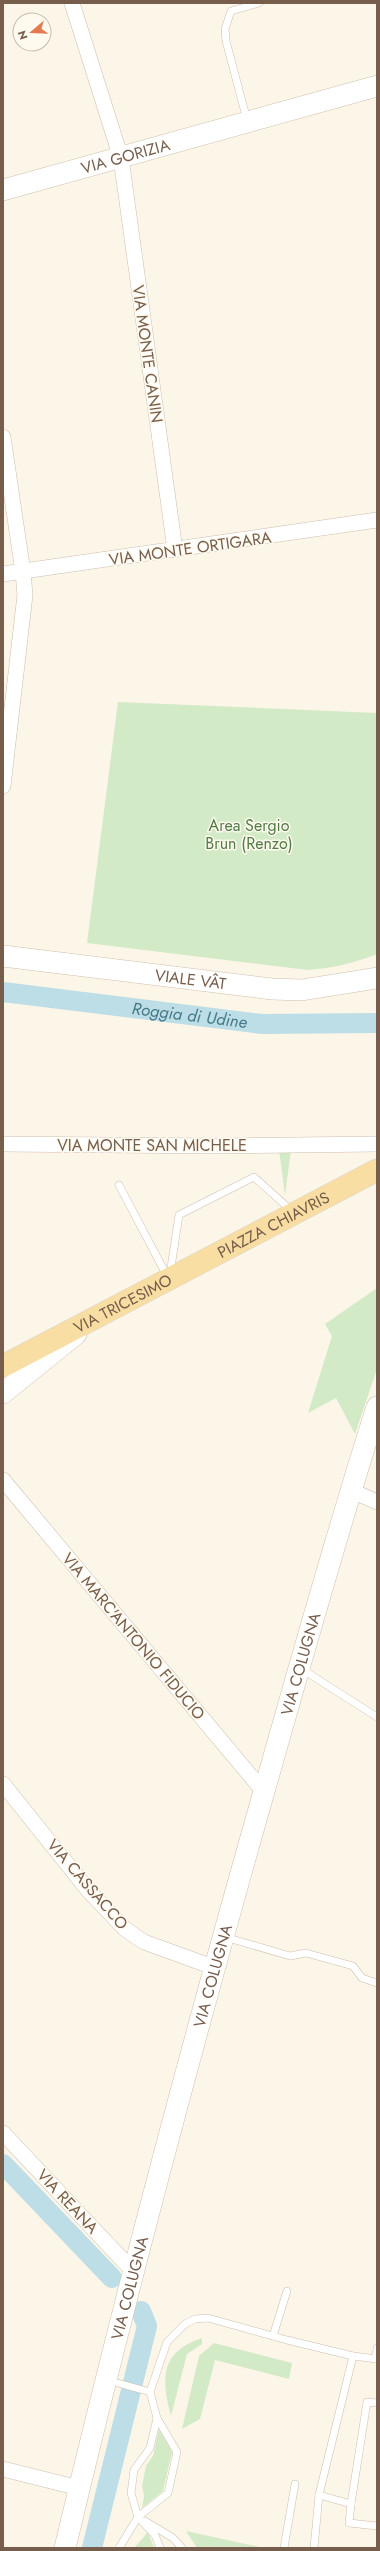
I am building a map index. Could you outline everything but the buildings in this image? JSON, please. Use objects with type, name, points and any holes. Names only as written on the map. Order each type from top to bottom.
[{"type":"main road","name":"PIAZZA CHIAVRIS","points":[[169,1280],[377,1170]]},
{"type":"main road","name":"VIA TRICESIMO","points":[[3,1366],[169,1280]]},
{"type":"street","name":"VIA MONTE CANIN","points":[[72,3],[121,158],[175,550]]},
{"type":"street","name":"VIA GORIZIA","points":[[3,190],[377,86]]},
{"type":"street","points":[[3,437],[23,572],[24,595],[3,786]]},
{"type":"street","name":"VIA MONTE ORTIGARA","points":[[3,574],[377,520]]},
{"type":"street","name":"VIALE VÂT","points":[[3,956],[272,989],[302,990],[377,978]]},
{"type":"street","name":"VIA MONTE SAN MICHELE","points":[[3,1144],[377,1144]]},
{"type":"street","points":[[3,1393],[94,1319]]},
{"type":"street","name":"VIA COLUGNA","points":[[64,2548],[79,2488],[113,2382],[132,2270],[213,1967],[350,1490],[377,1407]]},
{"type":"street","name":"VIA MARC'ANTONIO FIDUCIO","points":[[3,1480],[264,1792]]},
{"type":"street","points":[[350,1490],[377,1502]]},
{"type":"street","name":"VIA CASSACCO","points":[[3,1784],[88,1890],[125,1929],[144,1942],[213,1967]]},
{"type":"street","name":"VIA REANA","points":[[3,2133],[132,2270]]},
{"type":"street","points":[[3,2469],[79,2488]]},
{"type":"lane","points":[[248,122],[225,29],[232,11],[259,3]]},
{"type":"lane","points":[[169,1280],[179,1215],[254,1177],[295,1214]]},
{"type":"lane","name":"VIA TRICESIMO","points":[[119,1185],[169,1280]]},
{"type":"lane","points":[[299,1667],[377,1717]]},
{"type":"lane","points":[[222,1936],[290,1956],[306,1953],[353,1966],[362,1978],[377,1983]]},
{"type":"lane","points":[[273,2336],[287,2291]]},
{"type":"lane","points":[[119,2548],[138,2517],[168,2493],[177,2452],[157,2418],[150,2392],[166,2342],[185,2324],[208,2318],[353,2356],[376,2359],[377,2348]]},
{"type":"lane","points":[[314,2548],[319,2495],[353,2356]]},
{"type":"lane","points":[[113,2382],[150,2392]]},
{"type":"lane","points":[[377,2403],[367,2402],[349,2523],[377,2526]]},
{"type":"lane","points":[[157,2418],[150,2448],[134,2470],[131,2493],[138,2517],[155,2535],[160,2548]]},
{"type":"lane","points":[[284,2548],[294,2484]]},
{"type":"lane","points":[[319,2495],[352,2504]]},
{"type":"lane","points":[[138,2517],[173,2538],[182,2548]]},
{"type":"green space","name":"Area Sergio Brun (Renzo)","points":[[118,702],[377,713],[377,954],[343,965],[308,970],[87,943]]},
{"type":"green space","points":[[279,1150],[291,1150],[285,1195]]},
{"type":"green space","points":[[377,1288],[377,1369],[355,1434],[336,1398],[308,1413],[332,1336],[325,1324]]},
{"type":"green space","points":[[202,2338],[202,2344],[187,2354],[171,2416],[165,2378],[167,2368],[171,2359],[178,2351],[188,2344]]},
{"type":"green space","points":[[214,2343],[292,2363],[289,2379],[215,2360],[200,2419],[182,2429],[199,2356]]},
{"type":"green space","points":[[159,2429],[172,2452],[163,2491],[142,2508],[144,2496],[142,2486],[146,2466],[153,2456]]},
{"type":"green space","points":[[186,2531],[264,2548],[197,2548]]},
{"type":"green space","points":[[148,2532],[154,2548],[134,2548]]},
{"type":"waterway","name":"Roggia di Udine","points":[[3,992],[262,1024],[377,1023]]},
{"type":"waterway","points":[[3,2164],[112,2278]]},
{"type":"waterway","points":[[92,2548],[147,2326],[141,2311]]}]
